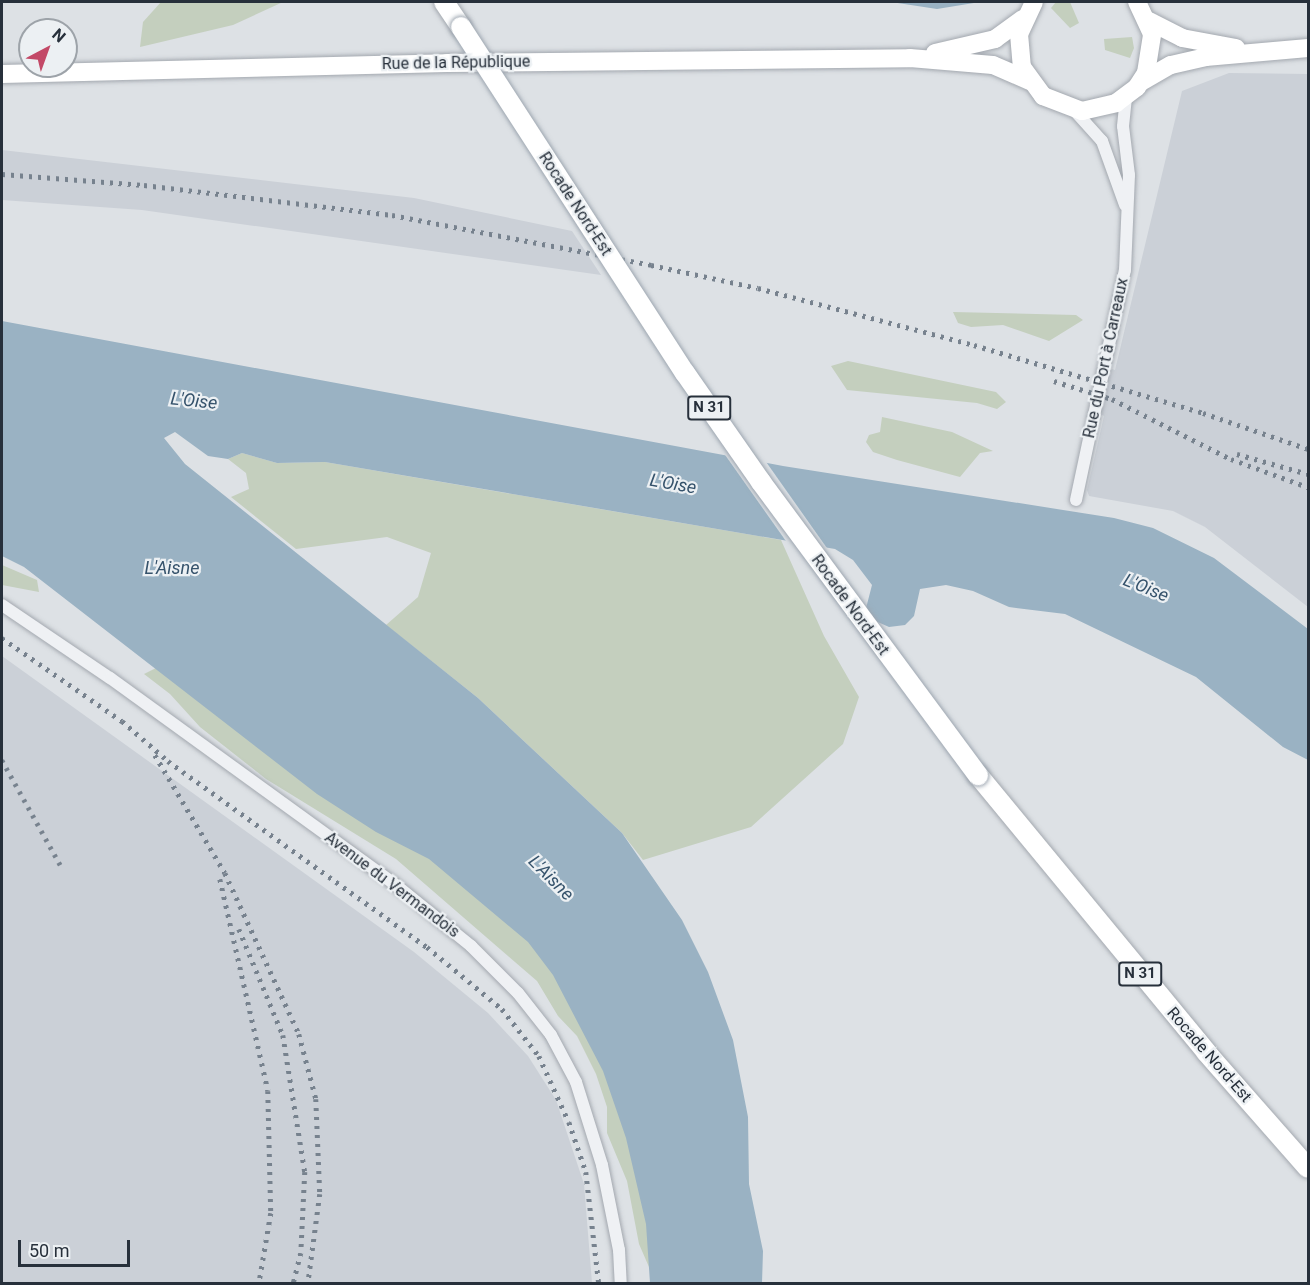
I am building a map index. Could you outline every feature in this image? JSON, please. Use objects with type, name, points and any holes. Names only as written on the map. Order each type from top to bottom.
[{"type":"main road","name":"Rocade Nord-Est","points":[[444,2],[685,373],[843,596],[1072,892],[1308,1168]]},
{"type":"main road","points":[[1137,2],[1149,21],[1152,47],[1141,82]]},
{"type":"main road","points":[[1028,8],[1018,51],[1030,81],[1043,96],[1074,110],[1098,109],[1126,97],[1141,82],[1174,64],[1253,51],[1308,48]]},
{"type":"main road","name":"Rue de la République","points":[[910,58],[995,39],[1028,8]]},
{"type":"main road","points":[[1149,21],[1182,38],[1253,51]]},
{"type":"main road","name":"Rue de la République","points":[[2,74],[447,63],[910,58],[993,65],[1030,81]]},
{"type":"street","name":"Rue du Port à Carreaux","points":[[1076,500],[1125,270],[1129,175],[1123,126],[1126,97]]},
{"type":"street","name":"Rue du Port à Carreaux","points":[[1074,110],[1102,141],[1128,215]]},
{"type":"street","name":"Avenue du Vermandois","points":[[2,605],[110,678],[392,882],[471,946],[518,993],[551,1035],[576,1082],[602,1165],[619,1250],[621,1284]]},
{"type":"shaded area","points":[[1229,73],[1308,74],[1308,607],[1205,527],[1173,511],[1089,496],[1087,490],[1104,416],[1094,410],[1102,366],[1115,370],[1182,91]]},
{"type":"shaded area","points":[[2,150],[414,198],[572,231],[601,275],[142,210],[2,200]]},
{"type":"shaded area","points":[[2,656],[414,952],[488,1013],[528,1056],[556,1100],[584,1184],[592,1283],[2,1283]]},
{"type":"green space","points":[[161,2],[283,2],[233,25],[140,47],[143,22]]},
{"type":"green space","points":[[1056,2],[1070,2],[1079,23],[1070,28],[1051,8]]},
{"type":"green space","points":[[1132,37],[1134,48],[1130,58],[1105,50],[1104,39]]},
{"type":"green space","points":[[953,312],[1076,315],[1083,320],[1049,341],[1003,325],[971,327],[958,323]]},
{"type":"green space","points":[[848,361],[996,392],[1006,402],[997,409],[977,403],[847,390],[831,366]]},
{"type":"green space","points":[[882,417],[952,432],[993,451],[980,453],[960,477],[897,460],[873,452],[866,442],[869,435],[880,432]]},
{"type":"green space","points":[[242,453],[277,463],[325,462],[781,540],[824,636],[859,697],[843,744],[751,827],[643,860],[622,833],[478,698],[386,625],[418,597],[431,553],[387,537],[296,549],[231,497],[249,489],[246,473],[228,459]]},
{"type":"green space","points":[[2,565],[37,580],[39,592],[2,585]]},
{"type":"green space","points":[[160,666],[449,868],[534,938],[584,1022],[636,1145],[654,1253],[649,1267],[639,1244],[627,1181],[607,1133],[607,1107],[596,1074],[577,1036],[558,1016],[537,981],[396,859],[266,779],[200,727],[170,694],[144,674]]},
{"type":"water","points":[[891,2],[980,2],[937,9]]},
{"type":"water","points":[[2,321],[783,466],[1114,518],[1153,528],[1214,558],[1308,629],[1308,760],[1283,747],[1196,677],[1065,614],[1009,607],[973,591],[946,585],[920,589],[914,616],[905,625],[889,627],[864,616],[872,585],[853,560],[835,549],[325,462],[277,463],[242,453],[228,459],[208,456],[175,432],[164,438],[185,464],[478,698],[622,833],[682,920],[708,972],[733,1040],[748,1117],[749,1184],[763,1251],[762,1283],[650,1283],[646,1224],[626,1138],[603,1071],[553,975],[528,942],[429,859],[376,832],[317,794],[24,567],[2,556]]},
{"type":"pier","points":[[723,452],[764,459],[829,551],[788,544]]},
{"type":"railway","points":[[2,174],[144,185],[392,215],[651,265],[758,288],[974,345],[1203,413],[1308,449]]},
{"type":"railway","points":[[1054,381],[1112,399],[1231,459],[1308,487]]},
{"type":"railway","points":[[1237,454],[1308,474]]},
{"type":"railway","points":[[2,638],[122,721],[168,761],[427,947],[502,1009],[539,1056],[569,1122],[586,1172],[599,1284]]},
{"type":"railway","points":[[155,755],[225,873],[299,1034],[316,1099],[320,1194],[308,1284]]},
{"type":"railway","points":[[2,760],[61,866]]},
{"type":"railway","points":[[220,879],[268,1091],[271,1213],[259,1284]]},
{"type":"railway","points":[[239,929],[283,1035],[305,1172],[301,1253],[293,1284]]},
{"type":"water label","name":"L'Oise","points":[[194,401]]},
{"type":"water label","name":"L'Oise","points":[[673,484]]},
{"type":"water label","name":"L'Aisne","points":[[172,568]]},
{"type":"water label","name":"L'Oise","points":[[1146,588]]},
{"type":"water label","name":"L'Aisne","points":[[551,878]]}]
